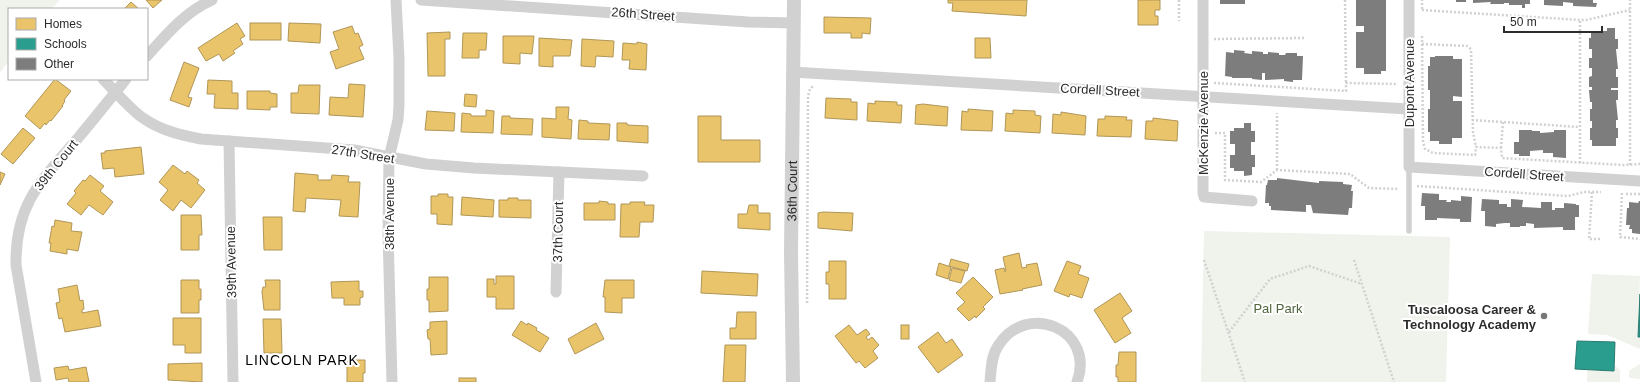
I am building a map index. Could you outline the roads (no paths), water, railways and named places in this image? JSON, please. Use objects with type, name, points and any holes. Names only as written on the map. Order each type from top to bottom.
[{"type":"street","points":[[148,55],[185,15],[198,6],[212,0]]},
{"type":"street","name":"38th Avenue","points":[[392,382],[388,234],[389,158],[398,120],[399,105],[399,58],[396,0]]},
{"type":"street","name":"26th Street","points":[[422,0],[748,22],[793,23]]},
{"type":"street","name":"36th Court","points":[[793,382],[791,274],[792,72],[794,0]]},
{"type":"street","name":"McKenzie Avenue","points":[[1203,0],[1203,193],[1204,197],[1252,201]]},
{"type":"street","name":"Dupont Avenue","points":[[1409,167],[1408,109],[1410,0]]},
{"type":"street","name":"Cordell Street","points":[[792,72],[1213,96],[1408,109]]},
{"type":"street","name":"27th Street","points":[[104,80],[142,118],[169,132],[201,139],[354,150],[426,164],[474,168],[643,176]]},
{"type":"street","name":"39th Court","points":[[36,382],[16,266],[15,249],[21,223],[35,188],[91,123],[125,80]]},
{"type":"street","name":"39th Avenue","points":[[229,141],[233,382]]},
{"type":"street","name":"Cordell Street","points":[[1409,167],[1640,181]]},
{"type":"street","name":"37th Court","points":[[556,292],[559,172]]},
{"type":"street","points":[[990,382],[992,364],[997,347],[1018,327],[1034,322],[1050,324],[1064,332],[1074,344],[1080,360],[1079,375],[1076,382]]},
{"type":"lane","points":[[1408,231],[1409,167]]},
{"type":"place","name":"Tuscaloosa Career & Technology Academy","points":[[1544,316]]},
{"type":"district","name":"LINCOLN PARK","points":[[302,360]]},
{"type":"park label","name":"Pal Park","points":[[1278,308]]}]
